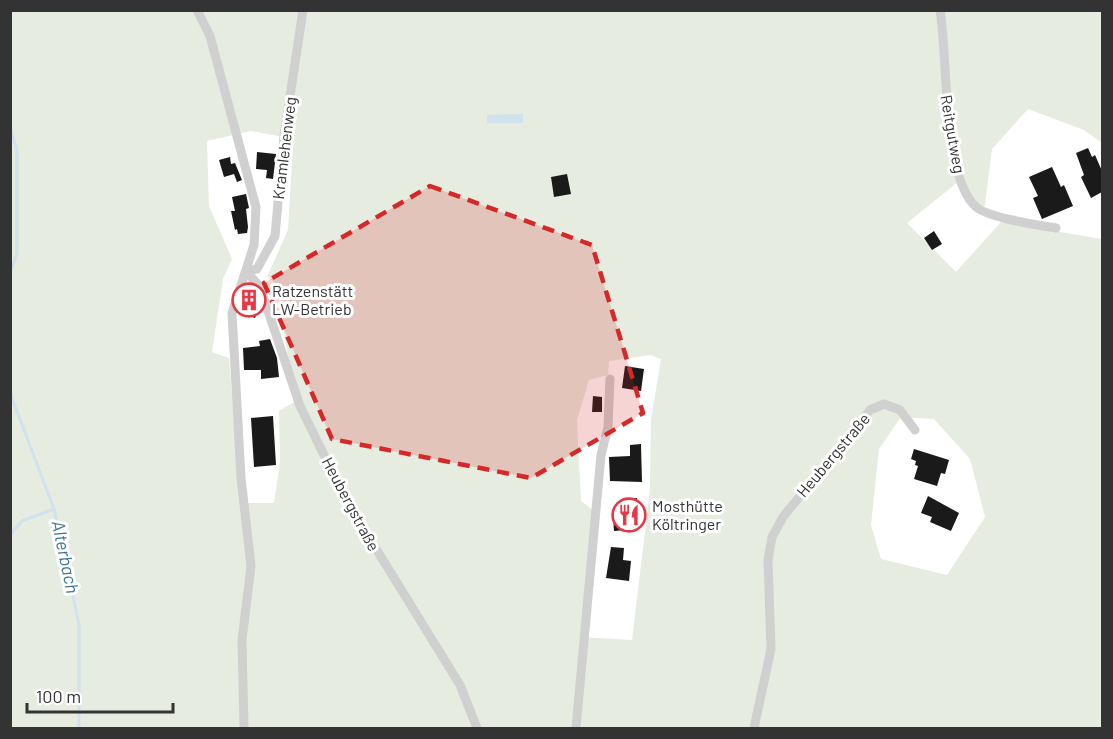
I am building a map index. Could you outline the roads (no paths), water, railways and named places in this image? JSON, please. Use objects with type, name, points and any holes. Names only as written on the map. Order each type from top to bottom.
[{"type":"street","points":[[197,10],[213,46],[256,207],[254,245],[232,313],[241,478],[251,566],[242,640],[244,729]]},
{"type":"street","name":"Kramlehenweg","points":[[246,271],[257,269],[275,236],[284,136],[303,10]]},
{"type":"street","name":"Reitgutweg","points":[[940,10],[949,129],[965,190],[976,208],[1001,217],[1056,228]]},
{"type":"street","name":"Heubergstraße","points":[[246,271],[260,287],[300,406],[346,500],[460,686],[477,729]]},
{"type":"street","points":[[576,729],[601,455],[608,427],[610,379]]},
{"type":"street","name":"Heubergstraße","points":[[754,729],[771,649],[768,560],[772,537],[783,517],[870,410],[885,404],[900,410],[915,430]]},
{"type":"water","points":[[523,114],[523,123],[487,123],[487,115]]},
{"type":"waterway","name":"Alterbach","points":[[10,128],[17,151],[17,254],[10,273]]},
{"type":"waterway","name":"Alterbach","points":[[10,393],[54,509],[79,624],[79,728]]},
{"type":"waterway","points":[[10,535],[22,521],[54,509]]},
{"type":"place","name":"Ratzenstätt LW-Betrieb","points":[[249,300]]},
{"type":"place","name":"Mosthütte Költringer","points":[[629,515]]}]
